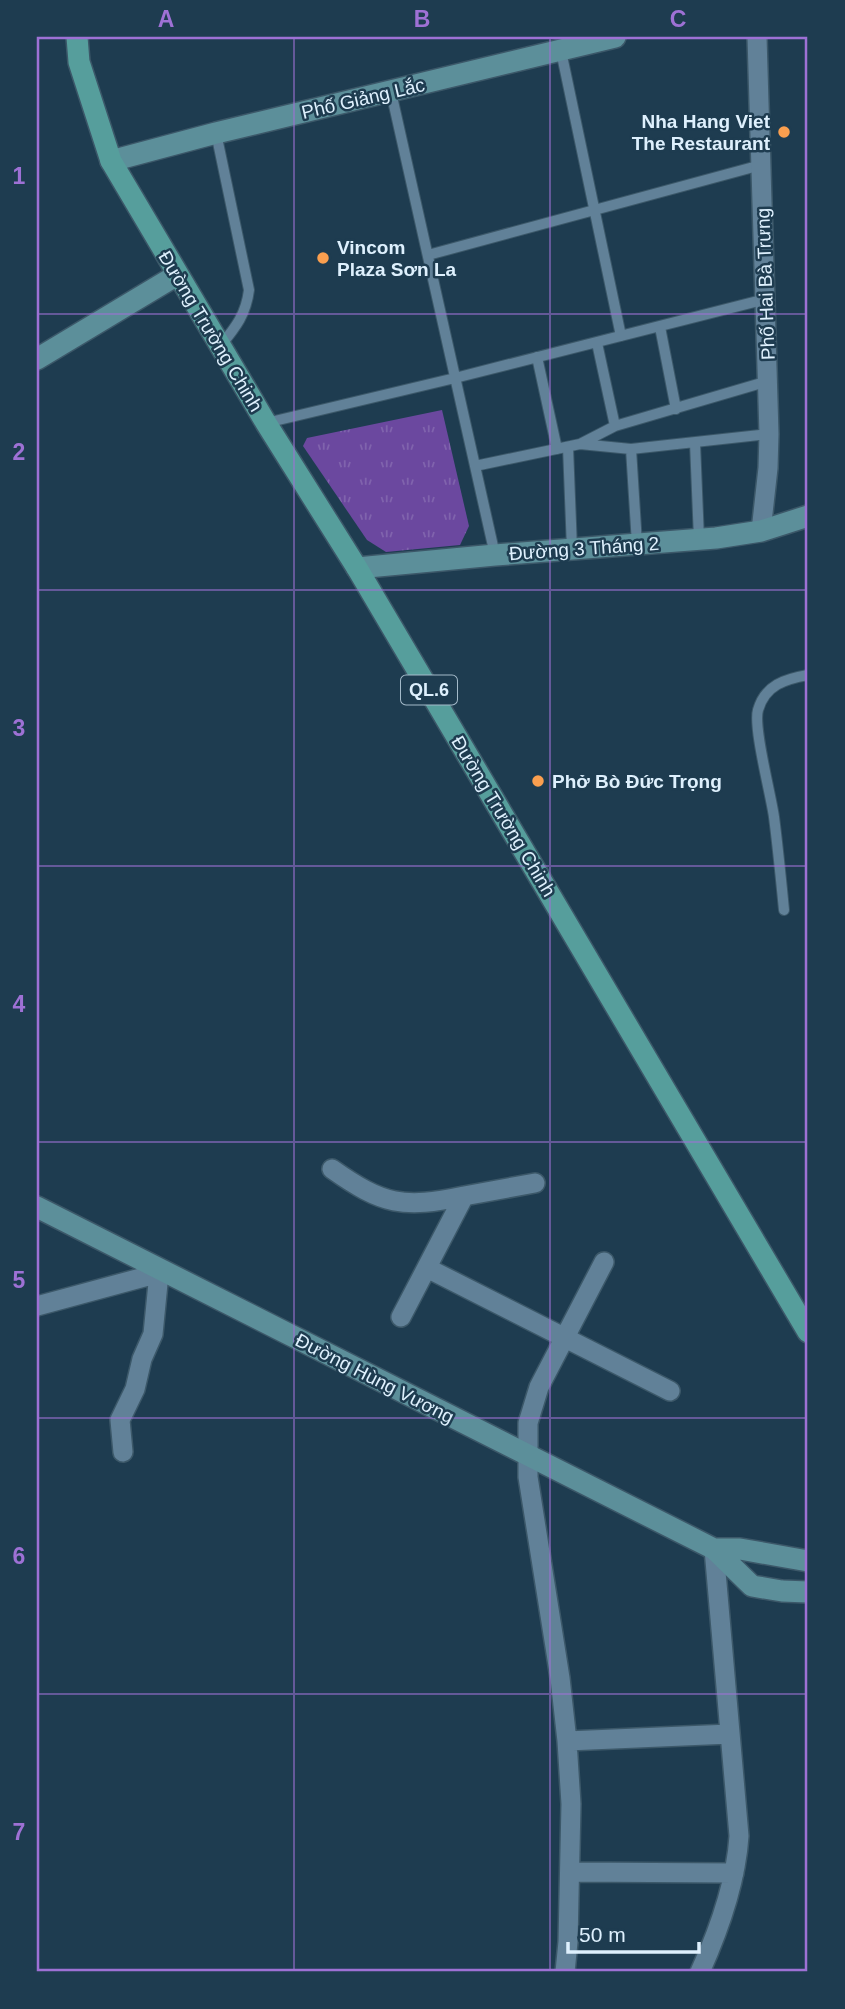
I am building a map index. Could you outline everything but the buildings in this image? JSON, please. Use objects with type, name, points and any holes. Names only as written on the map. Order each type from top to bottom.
[{"type":"main road","name":"Đường Trường Chinh","points":[[77,37],[79,62],[111,162],[266,423],[357,568],[808,1332]]},
{"type":"street","name":"Phố Giảng Lắc","points":[[111,162],[216,133],[615,37]]},
{"type":"street","name":"Phố Hai Bà Trưng","points":[[757,37],[769,433],[761,531]]},
{"type":"street","points":[[37,359],[177,275]]},
{"type":"street","name":"Đường 3 Tháng 2","points":[[357,568],[699,539],[761,531],[808,516]]},
{"type":"street","points":[[332,1170],[362,1190],[405,1204],[437,1202],[536,1183]]},
{"type":"street","points":[[401,1317],[464,1196]]},
{"type":"street","name":"Đường Hùng Vương","points":[[37,1206],[160,1272],[714,1549],[752,1586],[808,1592]]},
{"type":"street","points":[[565,1972],[571,1804],[567,1741],[560,1678],[528,1477],[528,1423],[532,1406],[604,1262]]},
{"type":"street","points":[[427,1268],[670,1391]]},
{"type":"street","points":[[37,1306],[160,1272],[153,1334],[140,1364],[135,1389],[120,1420],[123,1452]]},
{"type":"street","points":[[700,1972],[734,1872],[738,1836],[714,1549]]},
{"type":"street","name":"Đường Hùng Vương","points":[[714,1549],[740,1549],[808,1561]]},
{"type":"street","points":[[567,1741],[730,1734]]},
{"type":"street","points":[[570,1872],[734,1872]]},
{"type":"lane","points":[[561,51],[621,336]]},
{"type":"lane","points":[[391,92],[495,555]]},
{"type":"lane","points":[[216,133],[249,290],[241,321],[221,345]]},
{"type":"lane","points":[[428,256],[761,165]]},
{"type":"lane","points":[[266,423],[765,299]]},
{"type":"lane","points":[[660,327],[676,409]]},
{"type":"lane","points":[[597,342],[615,426]]},
{"type":"lane","points":[[537,357],[562,448],[572,549]]},
{"type":"lane","points":[[475,466],[580,444],[615,426],[768,381]]},
{"type":"lane","points":[[580,444],[631,449],[769,433]]},
{"type":"lane","points":[[695,443],[699,539]]},
{"type":"lane","points":[[631,449],[637,544]]},
{"type":"lane","points":[[784,910],[774,818],[757,719],[761,702],[770,689],[789,678],[808,675]]},
{"type":"green space","points":[[442,410],[469,526],[460,545],[386,552],[367,540],[303,446],[307,438]]},
{"type":"place","name":"Nha Hang Viet The Restaurant","points":[[784,132]]},
{"type":"place","name":"Vincom Plaza Sơn La","points":[[323,258]]},
{"type":"place","name":"Phở Bò Đức Trọng","points":[[538,781]]}]
